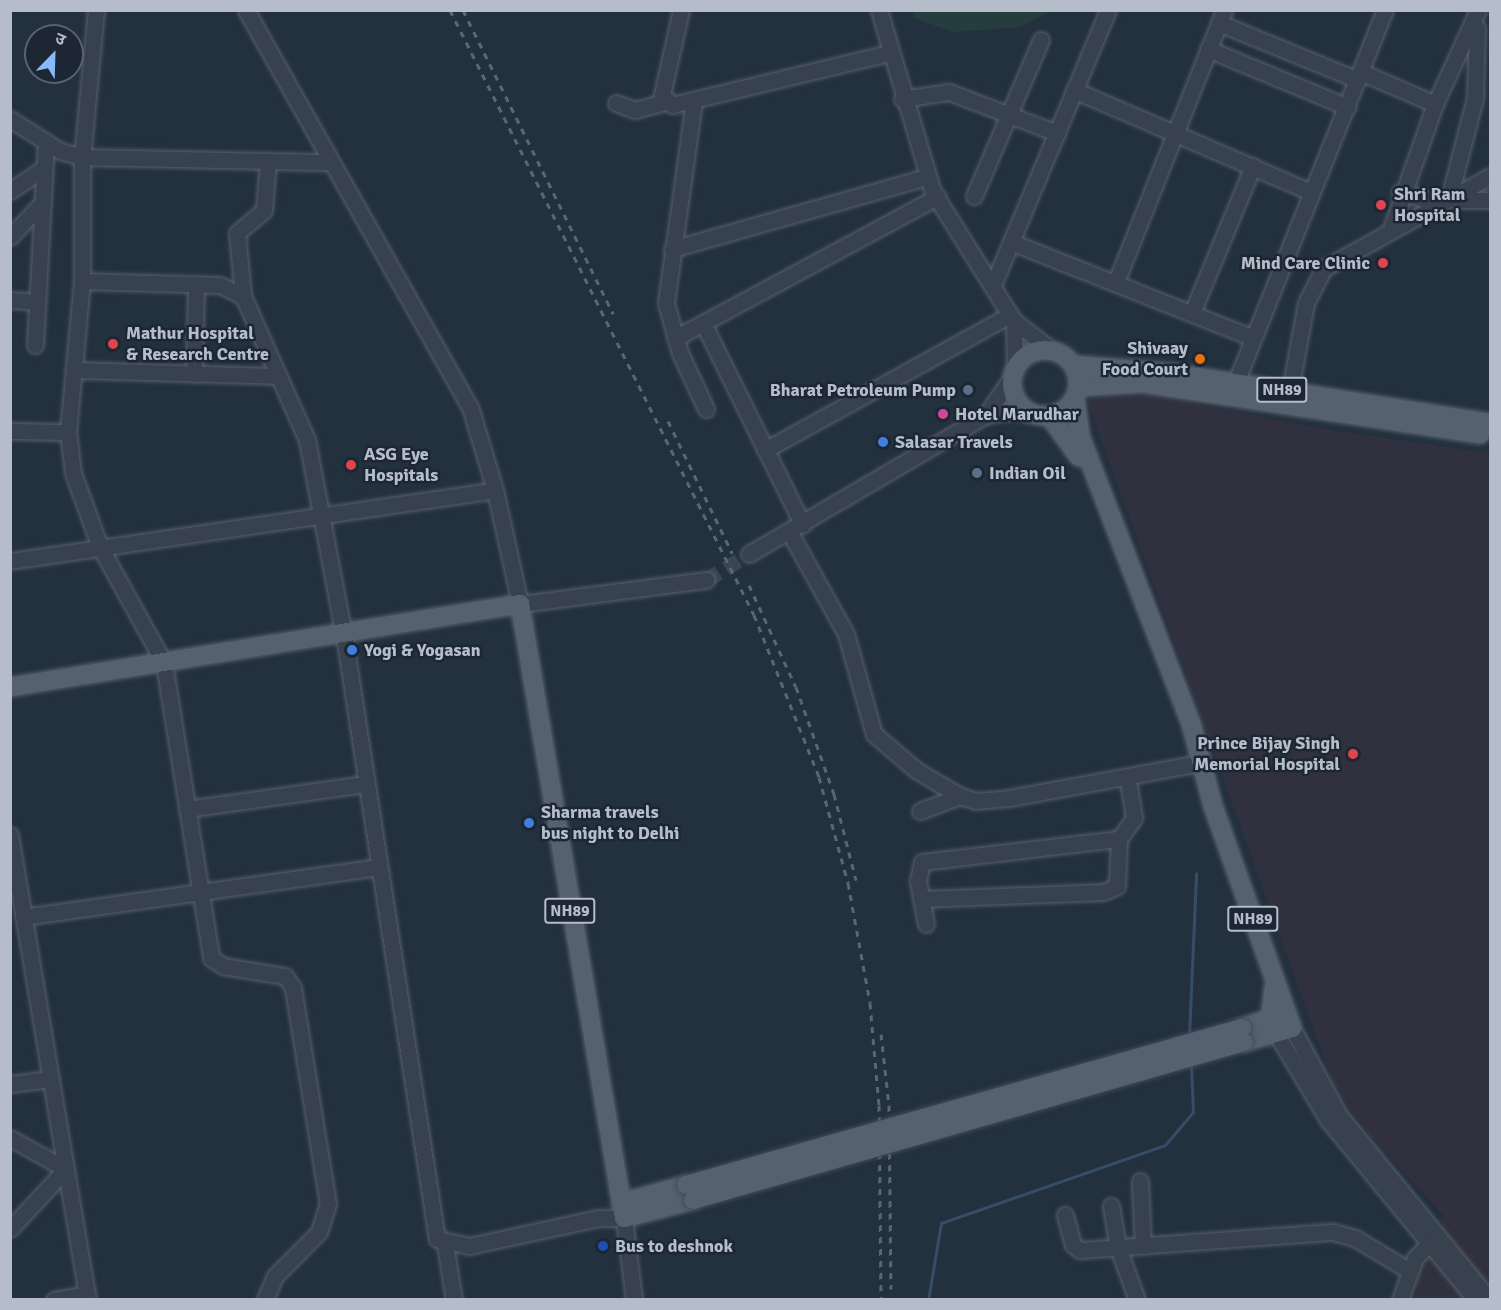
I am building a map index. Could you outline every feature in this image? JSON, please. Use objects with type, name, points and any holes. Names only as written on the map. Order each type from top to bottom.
[{"type":"main road","name":"NH89","points":[[1053,351],[1073,365],[1486,429]]},
{"type":"main road","points":[[1013,373],[1030,353],[1053,351]]},
{"type":"main road","name":"NH89","points":[[1073,365],[1080,436],[1192,727],[1198,757],[1274,987],[1281,1023]]},
{"type":"main road","name":"NH89","points":[[1013,373],[1017,401],[1043,416],[1078,454],[1183,733],[1198,757]]},
{"type":"main road","name":"NH89","points":[[1043,416],[1077,393],[1118,381],[1233,389]]},
{"type":"main road","name":"NH89","points":[[520,604],[623,1210]]},
{"type":"main road","points":[[10,687],[344,635],[520,604]]},
{"type":"main road","points":[[623,1210],[1281,1023]]},
{"type":"street","points":[[96,10],[82,157],[82,281],[76,370],[68,432],[73,473],[100,547],[164,663],[187,809],[204,889],[211,958],[223,966],[285,976],[293,988],[328,1203],[319,1232],[275,1276],[265,1299]]},
{"type":"street","points":[[246,10],[470,407],[495,490],[520,604],[705,580]]},
{"type":"street","points":[[664,102],[681,10]]},
{"type":"street","points":[[879,10],[902,99],[927,177],[937,197],[1012,318],[1053,351]]},
{"type":"street","points":[[993,285],[1108,10]]},
{"type":"street","points":[[1233,389],[1251,337],[1347,107],[1380,12]]},
{"type":"street","points":[[1455,194],[1453,179],[1470,125],[1478,16]]},
{"type":"street","points":[[1391,228],[1400,192],[1435,104],[1478,16]]},
{"type":"street","points":[[1116,282],[1221,17],[1359,76],[1435,104]]},
{"type":"street","points":[[974,196],[1041,40]]},
{"type":"street","points":[[1208,49],[1347,107]]},
{"type":"street","points":[[616,102],[635,110],[664,102],[694,101],[889,53]]},
{"type":"street","points":[[1475,81],[1491,81]]},
{"type":"street","points":[[1074,90],[1177,132],[1311,192]]},
{"type":"street","points":[[902,99],[949,92],[1057,133]]},
{"type":"street","points":[[694,101],[666,303],[675,338],[706,409]]},
{"type":"street","points":[[10,119],[46,141],[82,157],[330,162]]},
{"type":"street","points":[[35,345],[46,141]]},
{"type":"street","points":[[268,161],[264,210],[237,233],[243,296],[275,376],[307,440],[344,635],[378,867],[418,1092],[434,1226],[445,1244],[454,1299]]},
{"type":"street","points":[[1192,313],[1253,166]]},
{"type":"street","points":[[10,191],[44,168]]},
{"type":"street","points":[[1289,398],[1312,284],[1323,269],[1391,228],[1491,176]]},
{"type":"street","points":[[672,249],[927,177]]},
{"type":"street","points":[[1400,192],[1438,203]]},
{"type":"street","points":[[1455,194],[1491,200]]},
{"type":"street","points":[[675,338],[937,197]]},
{"type":"street","points":[[10,237],[43,202]]},
{"type":"street","points":[[1011,242],[1251,337]]},
{"type":"street","points":[[82,281],[220,285],[243,296]]},
{"type":"street","points":[[194,374],[196,284]]},
{"type":"street","points":[[10,300],[37,302]]},
{"type":"street","points":[[986,415],[1013,373],[1012,318]]},
{"type":"street","points":[[765,450],[1012,318]]},
{"type":"street","points":[[704,323],[765,450],[796,529],[846,634],[874,734],[916,770],[960,796],[976,801],[1128,779],[1198,757]]},
{"type":"street","points":[[76,370],[275,376]]},
{"type":"street","points":[[749,554],[796,529],[986,415],[1014,411],[1043,416]]},
{"type":"street","points":[[10,431],[68,432]]},
{"type":"street","points":[[10,561],[321,513],[495,490]]},
{"type":"street","points":[[921,899],[1104,892],[1121,880],[1119,840],[1134,818],[1128,779]]},
{"type":"street","points":[[187,809],[366,784]]},
{"type":"street","points":[[920,811],[960,796]]},
{"type":"street","points":[[10,835],[63,1169],[87,1297],[54,1299]]},
{"type":"street","points":[[926,924],[918,867],[929,859],[1119,840]]},
{"type":"street","points":[[23,917],[204,889],[378,867]]},
{"type":"street","points":[[1281,1023],[1339,1115],[1434,1238],[1476,1299]]},
{"type":"street","points":[[10,1084],[49,1079]]},
{"type":"street","points":[[10,1138],[63,1169]]},
{"type":"street","points":[[10,1229],[63,1169]]},
{"type":"street","points":[[1140,1181],[1143,1246]]},
{"type":"street","points":[[1111,1206],[1118,1248],[1137,1299]]},
{"type":"street","points":[[445,1244],[469,1246],[599,1218],[623,1210],[634,1299]]},
{"type":"street","points":[[1065,1215],[1074,1248],[1118,1248],[1333,1232],[1355,1238],[1408,1270]]},
{"type":"street","points":[[1400,1299],[1408,1270],[1434,1238]]},
{"type":"street","points":[[1434,1238],[1490,1299]]},
{"type":"shaded area","name":"Prince Bijay Singh Memorial Hospital","points":[[1126,390],[1330,430],[1490,453],[1490,1299],[1415,1299],[1418,1276],[1444,1216],[1368,1134],[1333,1083],[1087,400]]},
{"type":"green space","points":[[913,10],[1052,11],[1020,27],[953,32],[914,18]]},
{"type":"waterway","points":[[1189,1036],[1196,873]]},
{"type":"waterway","points":[[928,1300],[941,1223],[1165,1145],[1193,1112],[1191,1064]]},
{"type":"tunnel","points":[[706,580],[749,554]]},
{"type":"railway","points":[[450,10],[754,615],[819,777],[848,883],[870,1003],[879,1105],[881,1300]]},
{"type":"railway","points":[[463,10],[613,314]]},
{"type":"railway","points":[[668,421],[732,553]]},
{"type":"railway","points":[[749,585],[796,687],[834,794],[856,880]]},
{"type":"railway","points":[[881,1034],[889,1105],[891,1289]]},
{"type":"place","name":"Shri Ram Hospital","points":[[1381,205]]},
{"type":"place","name":"Mind Care Clinic","points":[[1383,263]]},
{"type":"place","name":"Mathur Hospital & Research Centre","points":[[113,344]]},
{"type":"place","name":"Shivaay Food Court","points":[[1200,359]]},
{"type":"place","name":"Bharat Petroleum Pump","points":[[968,390]]},
{"type":"place","name":"Hotel Marudhar","points":[[943,414]]},
{"type":"place","name":"Salasar Travels","points":[[883,442]]},
{"type":"place","name":"ASG Eye Hospitals","points":[[351,465]]},
{"type":"place","name":"Indian Oil","points":[[977,473]]},
{"type":"place","name":"Yogi & Yogasan","points":[[352,650]]},
{"type":"place","name":"Prince Bijay Singh Memorial Hospital","points":[[1353,754]]},
{"type":"place","name":"Sharma travels bus night to Delhi","points":[[529,823]]},
{"type":"place","name":"Bus to deshnok","points":[[603,1246]]}]
